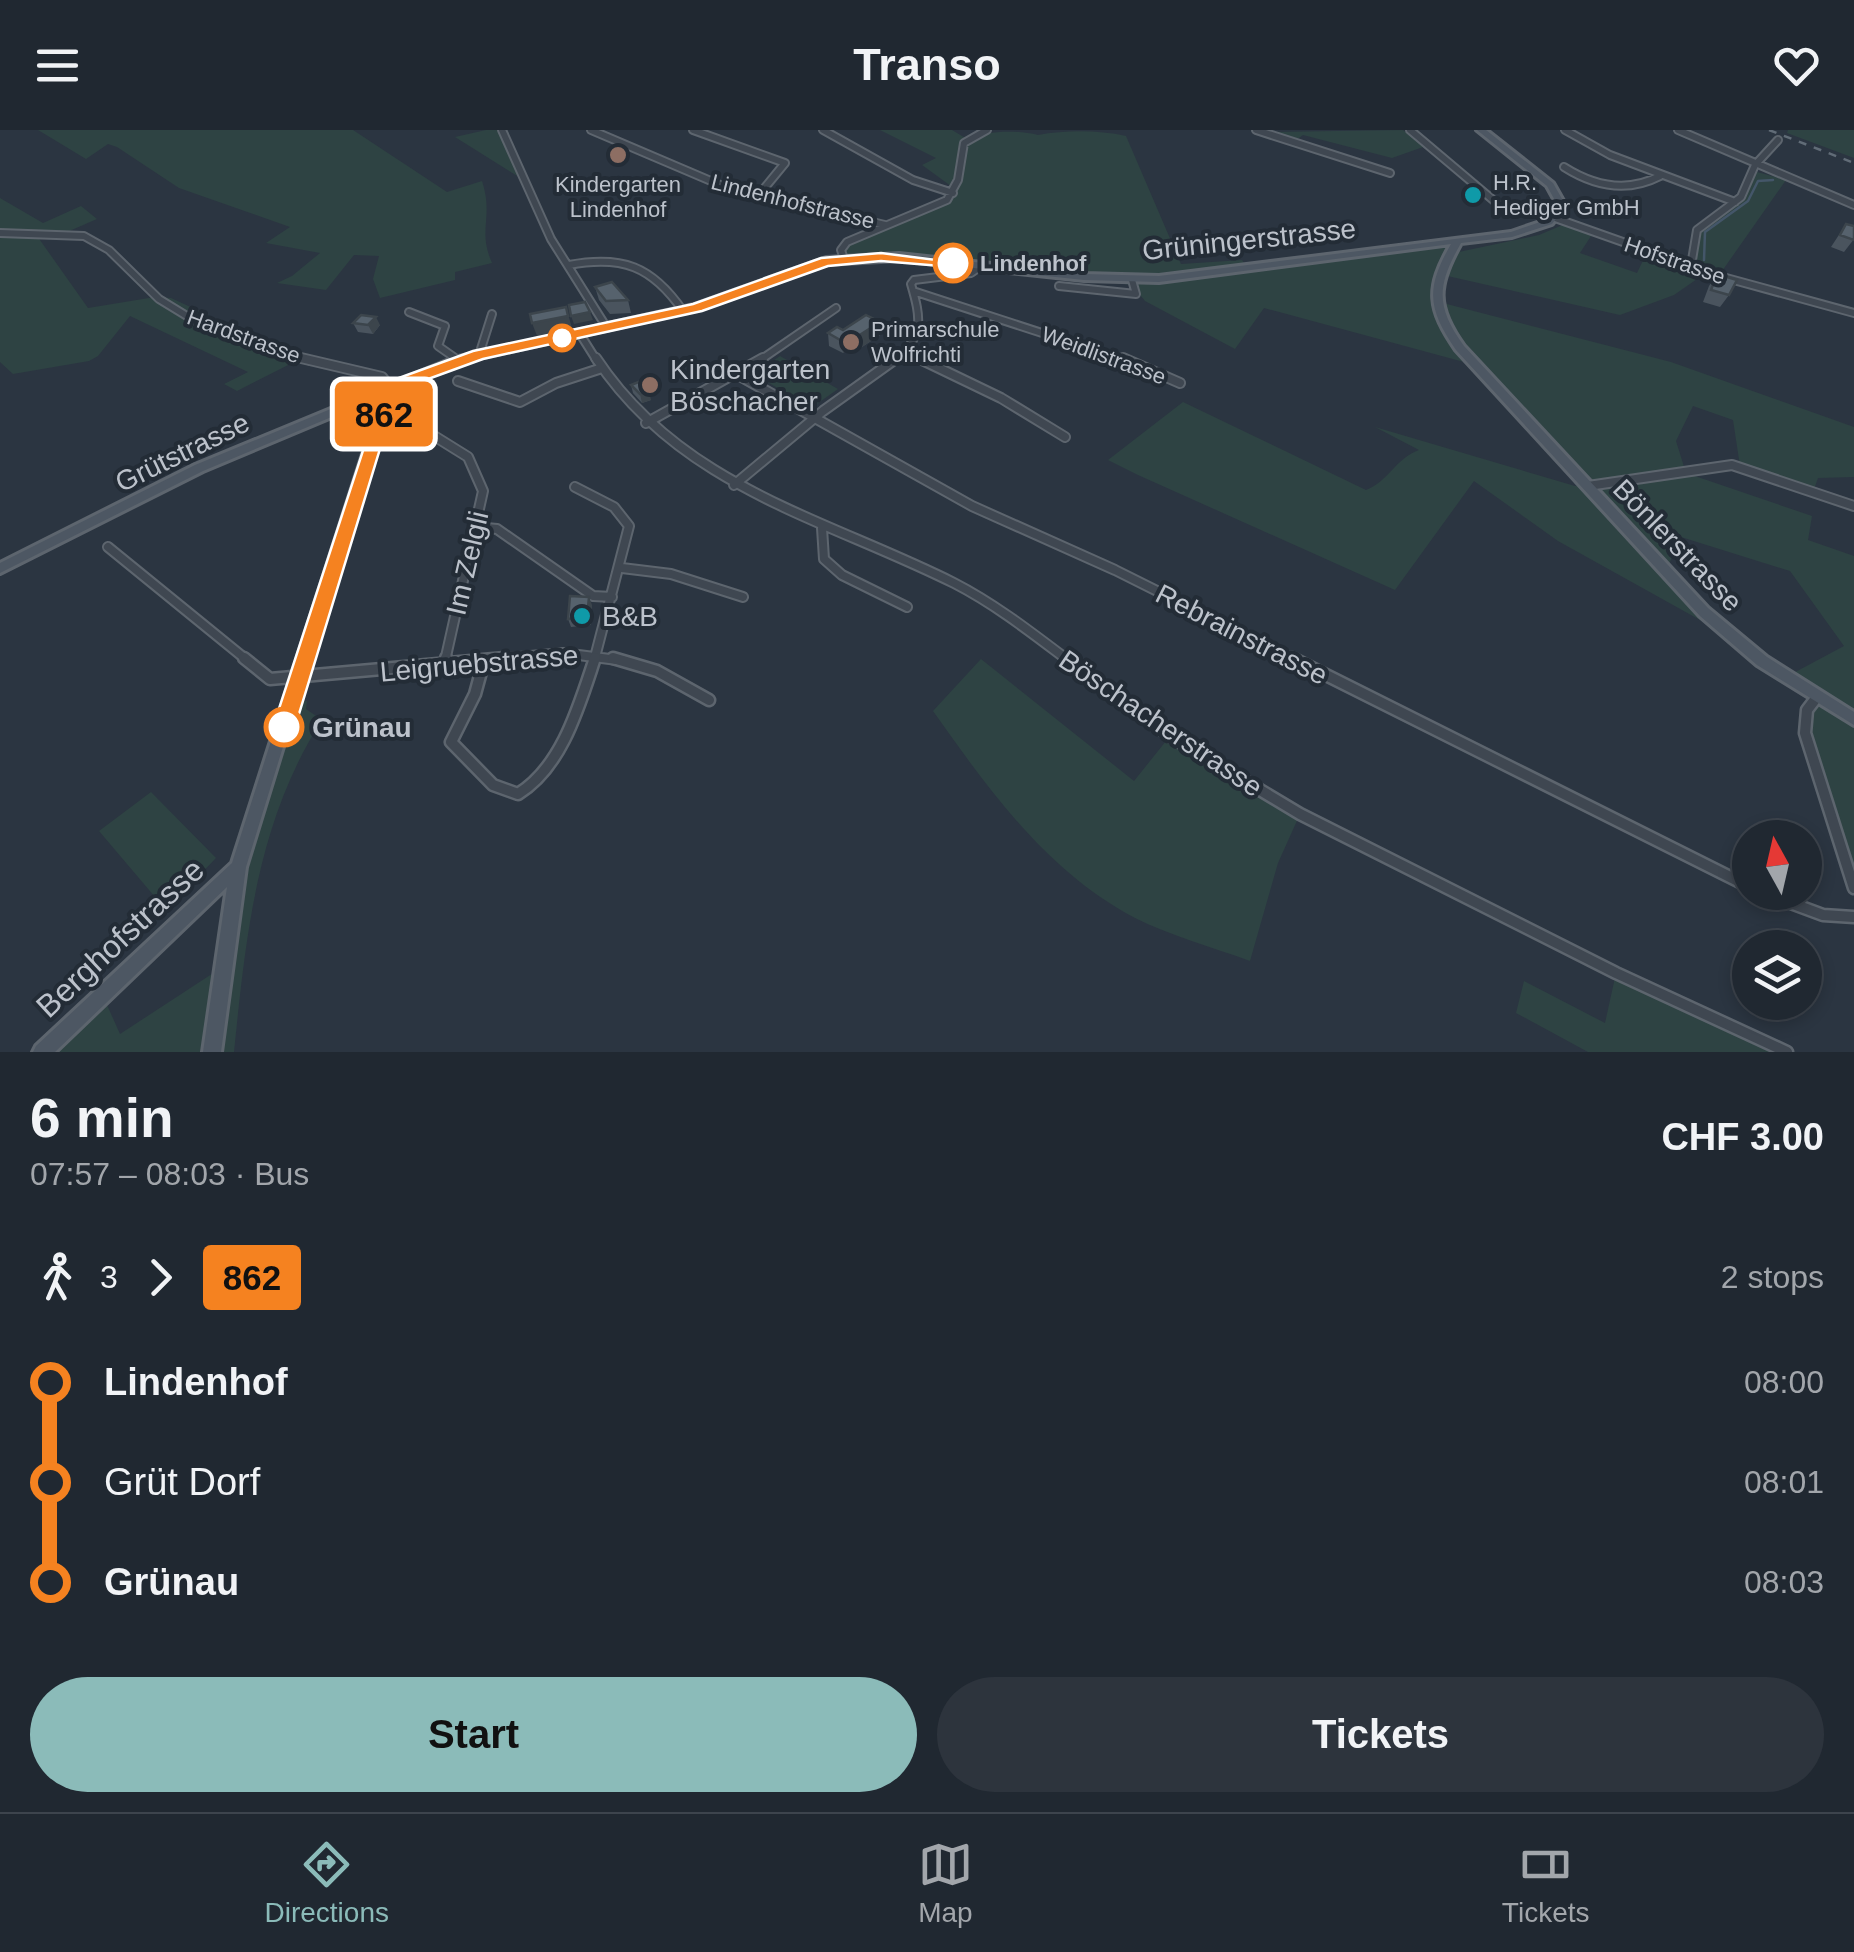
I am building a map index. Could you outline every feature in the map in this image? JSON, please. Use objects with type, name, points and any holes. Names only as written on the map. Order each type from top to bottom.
[{"type":"main road","points":[[1482,130],[1555,191],[1562,206],[1555,218]]},
{"type":"main road","name":"Grüningerstrasse","points":[[390,387],[458,360],[682,311],[729,298],[805,267],[844,259],[899,257],[1132,280],[1202,276],[1524,231],[1555,218]]},
{"type":"main road","name":"Bönlerstrasse","points":[[1457,242],[1440,270],[1436,290],[1443,324],[1460,348],[1704,612],[1762,661],[1854,719]]},
{"type":"main road","points":[[212,1052],[238,867],[374,435],[389,404],[390,387]]},
{"type":"main road","name":"Grütstrasse","points":[[0,568],[199,468],[390,387]]},
{"type":"main road","name":"Berghofstrasse","points":[[42,1052],[238,867]]},
{"type":"street","points":[[502,130],[550,239],[608,328]]},
{"type":"street","name":"Lindenhofstrasse","points":[[591,130],[724,188],[886,225]]},
{"type":"street","points":[[693,130],[785,163],[758,196]]},
{"type":"street","points":[[823,130],[914,180],[953,193]]},
{"type":"street","points":[[844,259],[843,245],[929,210],[953,193],[964,143],[987,130]]},
{"type":"street","points":[[1256,130],[1390,172]]},
{"type":"street","points":[[1410,130],[1439,150],[1499,205],[1528,210]]},
{"type":"street","points":[[1565,130],[1602,152],[1735,202]]},
{"type":"street","points":[[1678,130],[1854,206]]},
{"type":"street","points":[[1692,266],[1697,230],[1744,192],[1756,165],[1778,140]]},
{"type":"street","points":[[1564,166],[1585,182],[1607,185],[1640,184],[1660,176]]},
{"type":"street","name":"Hofstrasse","points":[[1555,218],[1692,266],[1854,313]]},
{"type":"street","name":"Hardstrasse","points":[[0,233],[66,232],[87,237],[122,260],[136,280],[183,315],[302,358],[382,377],[390,387]]},
{"type":"street","points":[[569,266],[608,257],[630,260],[664,282],[682,311]]},
{"type":"street","points":[[734,485],[816,418],[906,353],[922,326],[911,284],[920,276],[971,273],[981,266]]},
{"type":"street","points":[[1059,286],[1136,294],[1132,280]]},
{"type":"street","name":"Weidlistrasse","points":[[913,291],[1120,357],[1180,382]]},
{"type":"street","points":[[646,423],[738,375],[836,308]]},
{"type":"street","points":[[409,312],[444,326],[438,346],[458,360]]},
{"type":"street","points":[[479,355],[492,314]]},
{"type":"street","name":"Böschacherstrasse","points":[[580,334],[646,423],[734,485],[822,528],[876,547],[956,584],[1010,617],[1170,736],[1300,814],[1616,973],[1787,1052]]},
{"type":"street","points":[[906,353],[1001,398],[1066,438]]},
{"type":"street","points":[[458,381],[520,402],[556,383],[602,368]]},
{"type":"street","name":"Rebrainstrasse","points":[[738,375],[972,506],[1115,570],[1732,878]]},
{"type":"street","name":"Im Zelgli","points":[[423,429],[474,464],[484,491],[444,666]]},
{"type":"street","points":[[1588,486],[1732,465],[1854,506]]},
{"type":"street","points":[[484,662],[475,694],[452,742],[455,751],[512,794],[532,788],[560,748],[597,654],[622,568],[629,526],[614,508],[574,487]]},
{"type":"street","points":[[476,527],[497,529],[593,596],[612,597]]},
{"type":"street","points":[[822,528],[824,559],[842,575],[907,608]]},
{"type":"street","points":[[108,547],[263,674],[282,681],[298,680]]},
{"type":"street","points":[[622,568],[671,574],[743,597]]},
{"type":"street","name":"Leigruebstrasse","points":[[298,680],[597,654],[646,664],[708,700]]},
{"type":"street","points":[[1817,697],[1807,710],[1805,733],[1854,888]]},
{"type":"street","points":[[1811,910],[1854,917]]},
{"type":"green space","points":[[38,130],[353,130],[447,192],[482,181],[487,205],[486,241],[492,263],[455,272],[455,280],[380,298],[373,279],[379,256],[354,255],[326,290],[277,283],[320,253],[266,243],[290,227],[179,188],[117,147],[108,144],[86,159]]},
{"type":"green space","points":[[502,130],[527,182],[455,137]]},
{"type":"green space","points":[[880,130],[952,130],[967,139],[1003,132],[1126,136],[1181,264],[1242,260],[1249,270],[1457,242],[1444,261],[1439,302],[1671,362],[1854,427],[1854,477],[1818,478],[1813,492],[1740,466],[1733,420],[1693,406],[1676,441],[1686,473],[1812,516],[1808,540],[1854,556],[1854,888],[1805,733],[1817,697],[1786,677],[1844,646],[1790,571],[1681,537],[1665,573],[1715,622],[1709,625],[1558,541],[1474,481],[1395,590],[1138,475],[1108,460],[1183,402],[1366,490],[1419,450],[1375,427],[1575,486],[1587,486],[1475,365],[1264,308],[1235,349],[1145,301],[1132,285],[899,257],[844,259],[843,245],[947,200],[955,189],[922,165],[936,158]]},
{"type":"green space","points":[[1403,130],[1426,146],[1392,158],[1303,135],[1296,140],[1268,132]]},
{"type":"green space","points":[[1854,130],[1854,158],[1787,133]]},
{"type":"green space","points":[[1757,172],[1786,180],[1720,274],[1696,260],[1698,233],[1745,198]]},
{"type":"green space","points":[[0,198],[43,223],[81,206],[97,219],[67,232],[35,233],[88,308],[171,298],[210,316],[201,322],[302,358],[237,391],[224,384],[248,372],[130,316],[98,356],[89,361],[13,374],[0,362]]},
{"type":"green space","points":[[1565,224],[1593,233],[1580,253],[1637,273],[1647,252],[1694,268],[1697,279],[1674,295],[1620,315],[1443,275],[1454,253],[1539,235]]},
{"type":"green space","points":[[780,356],[838,389],[811,408],[754,374]]},
{"type":"green space","points":[[981,659],[1134,781],[1170,736],[1300,814],[1278,863],[1250,961],[1135,918],[1074,877],[1022,827],[933,711]]},
{"type":"green space","points":[[307,701],[306,709],[322,720],[283,798],[258,880],[234,1052],[42,1052],[103,996],[120,1034],[221,968],[238,867],[292,703]]},
{"type":"green space","points":[[151,792],[216,858],[166,910],[99,831]]},
{"type":"green space","points":[[1616,973],[1787,1052],[1588,1052],[1516,1013],[1524,981],[1605,1023]]},
{"type":"building","points":[[1846,224],[1854,226],[1854,240],[1840,235]]},
{"type":"building","points":[[1717,274],[1737,280],[1729,295],[1711,290]]},
{"type":"building","points":[[612,282],[628,300],[606,301],[595,287]]},
{"type":"building","points":[[585,302],[590,312],[571,316],[569,305]]},
{"type":"building","points":[[566,307],[568,316],[532,323],[530,314]]},
{"type":"building","points":[[361,315],[376,317],[368,325],[353,323]]},
{"type":"building","points":[[866,315],[880,322],[855,338],[850,335],[842,341],[828,333],[837,327],[843,330]]},
{"type":"building","points":[[641,381],[649,391],[640,394],[631,385]]},
{"type":"building","points":[[570,596],[589,597],[587,617],[568,619]]},
{"type":"waterway","points":[[1704,260],[1705,232],[1748,201],[1758,181],[1773,180]]},
{"type":"railway","points":[[1769,130],[1854,163]]},
{"type":"bus line","name":"862","points":[[284,727],[374,435],[389,404],[390,387],[458,360],[697,308],[826,262],[881,257],[953,263]]},
{"type":"place","name":"Kindergarten Lindenhof","points":[[618,155]]},
{"type":"place","name":"H.R. Hediger GmbH","points":[[1473,195]]},
{"type":"place","name":"Lindenhof","points":[[953,263]]},
{"type":"place","name":"Primarschule Wolfrichti","points":[[851,342]]},
{"type":"place","name":"Kindergarten Böschacher","points":[[650,385]]},
{"type":"place","name":"B&B","points":[[582,616]]},
{"type":"place","name":"Grünau","points":[[284,727]]}]
